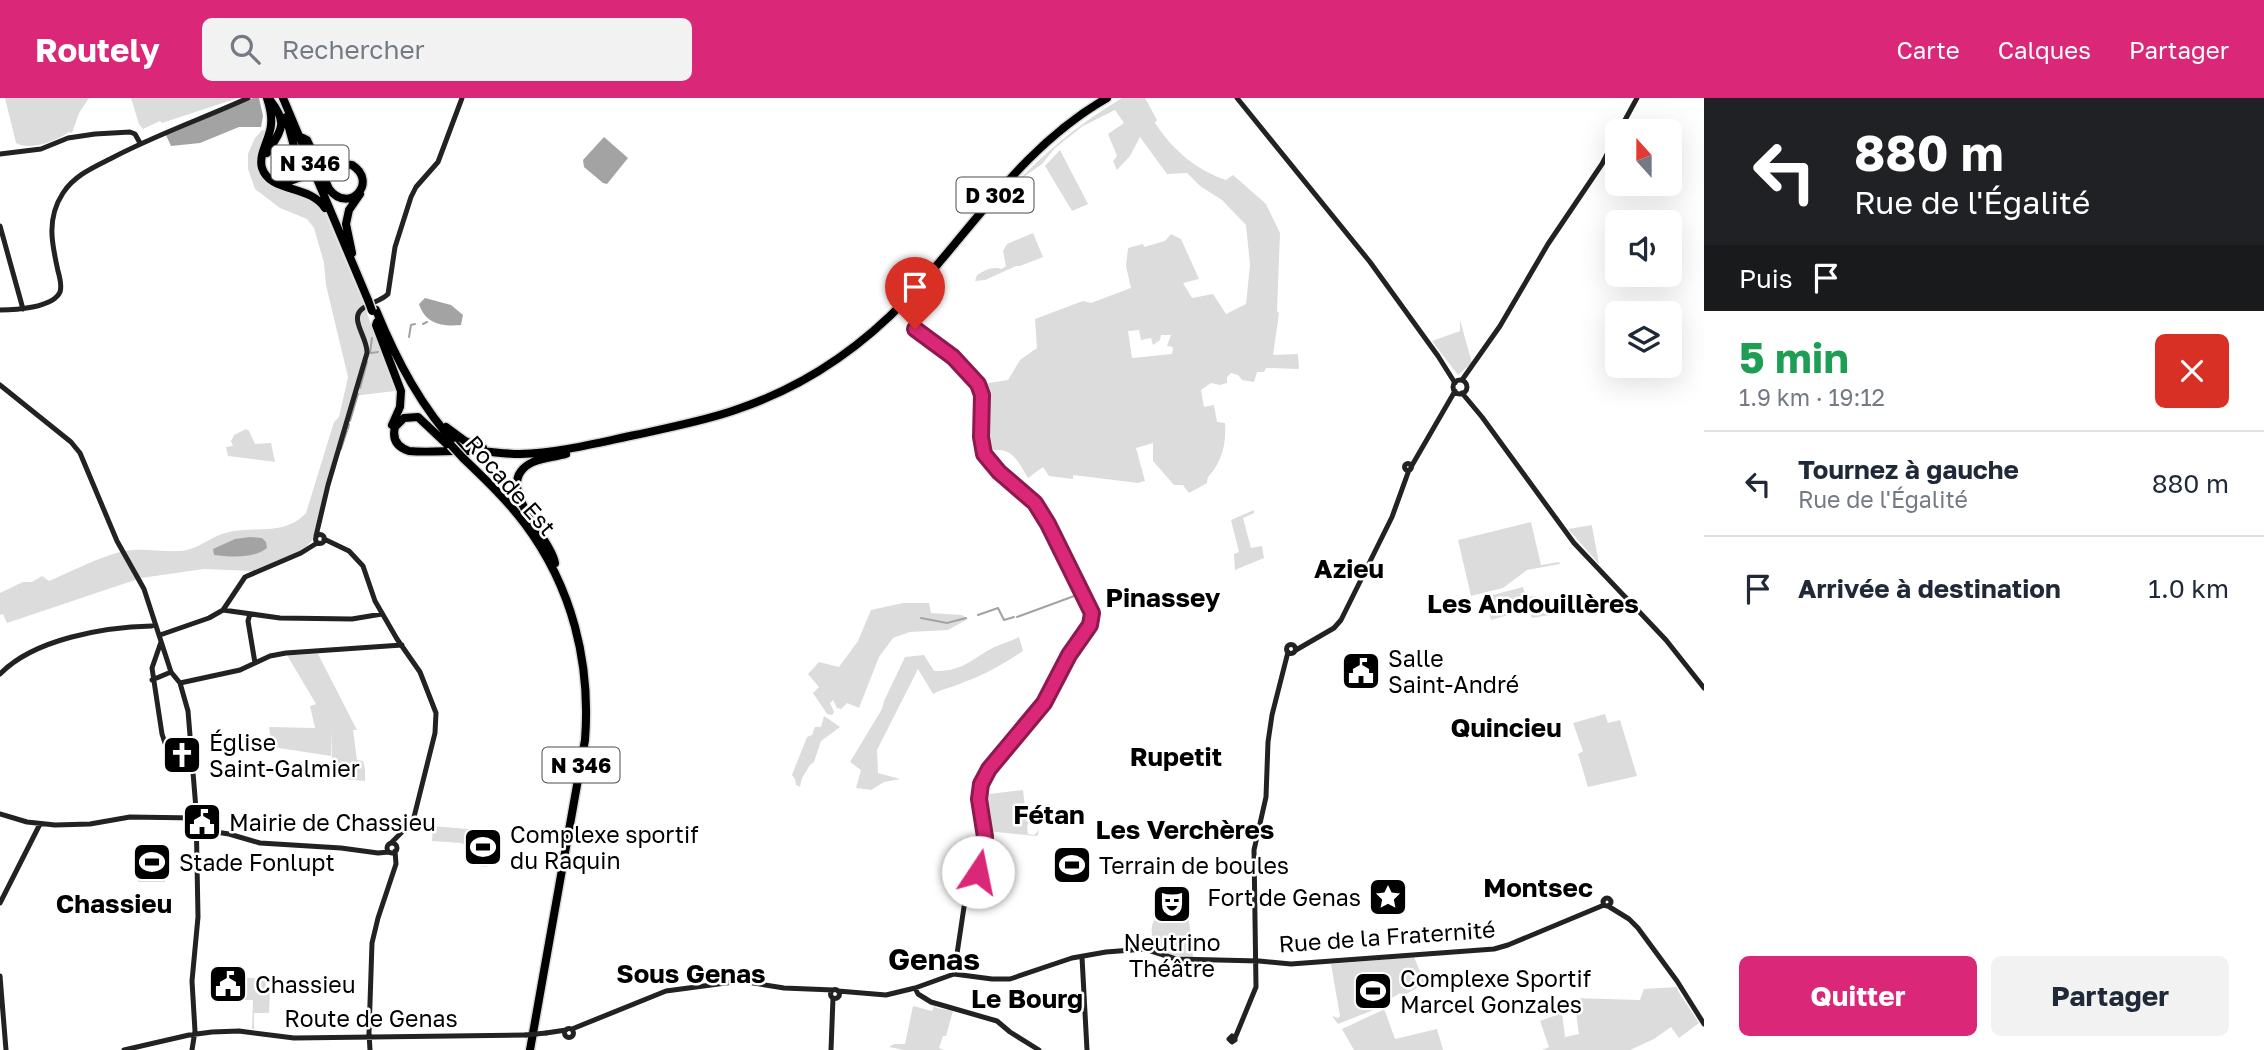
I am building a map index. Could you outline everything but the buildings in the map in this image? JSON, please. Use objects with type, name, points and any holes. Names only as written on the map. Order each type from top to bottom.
[{"type":"highway","points":[[267,98],[274,119],[282,127],[265,160],[266,169],[272,179],[287,182],[338,163],[348,162],[363,173],[365,183],[349,210],[346,224],[352,253]]},
{"type":"highway","points":[[272,179],[291,178],[299,166],[283,98]]},
{"type":"highway","name":"Rocade Est","points":[[283,98],[303,138],[369,299]]},
{"type":"highway","name":"Rocade Est","points":[[283,98],[338,229],[405,376],[460,454],[526,519],[555,563],[581,632],[588,669],[590,726],[583,778],[533,1050]]},
{"type":"highway","name":"D 302","points":[[899,309],[1029,158],[1059,130],[1107,98]]},
{"type":"highway","name":"D 302","points":[[582,450],[713,421],[765,403],[831,368],[862,345],[892,317],[1031,160],[1080,118],[1114,98]]},
{"type":"highway","points":[[274,119],[261,160],[264,172],[272,179],[317,198],[338,229]]},
{"type":"highway","points":[[303,138],[307,140],[329,189],[335,196],[342,199],[352,197],[362,187],[360,172],[352,165],[341,164],[323,169]]},
{"type":"highway","name":"Rocade Est","points":[[374,310],[408,388],[429,420],[513,508],[548,559],[571,612],[584,670],[587,702],[585,740],[533,1050]]},
{"type":"highway","name":"D 302","points":[[526,453],[574,448],[671,427],[756,403],[829,365],[892,317]]},
{"type":"highway","points":[[377,322],[400,388],[400,404],[391,433],[394,444],[402,451],[416,454],[528,456],[582,450]]},
{"type":"highway","points":[[405,376],[437,417],[458,437],[485,449],[526,453]]},
{"type":"highway","points":[[460,454],[418,418],[406,417],[395,427],[396,442],[403,449],[409,450],[526,453]]},
{"type":"highway","points":[[555,563],[521,502],[517,493],[518,480],[523,470],[532,463],[582,450]]},
{"type":"street","points":[[0,310],[23,309],[50,302],[59,293],[60,280],[51,229],[55,207],[64,191],[82,174],[140,143],[248,98]]},
{"type":"street","points":[[320,539],[320,520],[328,485],[367,353],[366,341],[357,322],[358,314],[362,308],[380,301],[388,294],[396,247],[411,197],[416,187],[438,162],[463,98]]},
{"type":"street","points":[[1626,119],[1637,98]]},
{"type":"street","points":[[1233,1039],[1256,989],[1254,850],[1266,797],[1272,715],[1291,652],[1337,625],[1350,606],[1392,517],[1408,470],[1451,400],[1467,385],[1460,381],[1439,357],[1370,262],[1238,99]]},
{"type":"street","points":[[0,154],[41,149],[68,138],[95,134],[130,132],[135,134],[140,143]]},
{"type":"street","points":[[1605,157],[1542,253],[1500,326],[1460,381],[1460,392],[1482,417],[1574,543],[1666,640],[1704,688]]},
{"type":"street","points":[[0,226],[23,309]]},
{"type":"street","points":[[831,1050],[835,995],[886,995],[917,991],[954,974],[964,907],[978,872],[985,837],[979,799],[981,784],[989,769],[1044,703],[1093,617],[1089,603],[1035,503],[999,472],[984,454],[981,437],[982,395],[978,384],[953,357],[915,329]]},
{"type":"street","points":[[0,385],[71,442],[80,453],[117,541],[145,590],[171,672],[180,683],[188,711],[196,818],[198,917],[192,981],[195,1033],[192,1050]]},
{"type":"street","points":[[189,746],[170,748],[166,746],[162,734],[152,680],[152,666],[161,643],[223,610],[245,577],[305,551],[320,539]]},
{"type":"street","points":[[195,829],[229,834],[260,844],[378,853],[391,848],[399,835],[411,824],[437,723],[436,709],[424,681],[382,614],[360,561],[349,551],[320,539]]},
{"type":"street","points":[[223,610],[281,618],[352,619],[382,614]]},
{"type":"street","points":[[250,614],[248,621],[255,663]]},
{"type":"street","points":[[0,674],[30,652],[69,638],[89,632],[154,625]]},
{"type":"street","points":[[180,683],[246,667],[270,656],[286,653],[402,645]]},
{"type":"street","points":[[152,680],[171,672]]},
{"type":"street","points":[[0,814],[38,827],[90,824],[130,817],[196,818]]},
{"type":"street","points":[[0,897],[38,827]]},
{"type":"street","points":[[0,902],[38,827]]},
{"type":"street","points":[[370,1050],[372,941],[395,868],[391,848]]},
{"type":"street","name":"Rue de la Fraternité","points":[[954,974],[1010,979],[1060,961],[1108,952],[1148,949],[1176,959],[1256,960],[1291,964],[1494,948],[1523,939],[1607,904],[1638,928],[1677,981],[1704,1024]]},
{"type":"street","points":[[1082,957],[1087,1050]]},
{"type":"street","points":[[0,975],[8,1050]]},
{"type":"street","name":"Route de Genas","points":[[124,1050],[195,1033],[239,1031],[295,1038],[567,1032],[673,988],[741,981],[835,995]]},
{"type":"street","points":[[917,991],[931,1002],[997,1021],[1039,1050]]},
{"type":"shaded area","points":[[5,98],[89,98],[79,113],[72,133],[43,144],[28,146],[16,143]]},
{"type":"shaded area","points":[[131,98],[238,98],[162,123],[160,121],[143,129]]},
{"type":"shaded area","points":[[253,98],[259,98],[263,116],[261,127],[239,127],[200,143],[171,146],[166,135]]},
{"type":"shaded area","points":[[1122,98],[1145,98],[1157,120],[1155,123],[1177,150],[1195,165],[1215,176],[1226,180],[1233,175],[1266,204],[1280,233],[1279,313],[1273,355],[1298,354],[1299,369],[1266,368],[1264,372],[1257,372],[1254,382],[1242,380],[1231,373],[1227,377],[1227,383],[1211,383],[1201,390],[1204,407],[1214,405],[1217,422],[1225,423],[1225,441],[1207,483],[1189,493],[1183,485],[1174,485],[1153,461],[1153,443],[1136,448],[1145,481],[1138,483],[1073,475],[1073,479],[1049,476],[1043,467],[1028,478],[1011,454],[999,450],[982,453],[979,444],[980,411],[984,410],[982,384],[1008,380],[1020,360],[1037,348],[1035,319],[1083,301],[1091,303],[1131,288],[1126,266],[1128,248],[1165,241],[1171,234],[1181,239],[1199,279],[1183,283],[1192,298],[1213,294],[1226,314],[1246,304],[1250,265],[1246,225],[1222,200],[1200,186],[1187,173],[1167,174],[1140,137],[1130,156],[1117,170],[1113,161],[1117,156],[1108,134],[1124,123],[1115,110],[1083,126],[1055,148],[1042,164],[1018,181],[1067,136]],"holes":[[[1139,330],[1141,340],[1151,338],[1153,345],[1160,340],[1161,335],[1171,335],[1167,346],[1173,347],[1172,354],[1132,358],[1128,331]]]},
{"type":"shaded area","points":[[262,130],[269,132],[259,155],[264,178],[310,197],[325,213],[364,305],[395,391],[353,396],[326,483],[313,539],[303,551],[253,571],[204,569],[141,578],[7,623],[3,614],[0,615],[0,593],[23,582],[32,582],[42,576],[49,581],[120,552],[186,550],[225,533],[278,528],[306,513],[334,422],[339,417],[348,377],[314,228],[307,219],[280,208],[255,189],[248,169],[248,154]]},
{"type":"shaded area","points":[[604,137],[628,158],[607,184],[584,167],[583,160]]},
{"type":"shaded area","points":[[1060,150],[1088,204],[1072,211],[1045,166]]},
{"type":"shaded area","points":[[1033,233],[1043,257],[985,280],[975,281],[977,275],[986,270],[1002,269],[1006,266],[1003,251],[1007,244]]},
{"type":"shaded area","points":[[425,298],[451,305],[463,315],[461,325],[447,325],[430,320],[419,304]]},
{"type":"shaded area","points":[[1460,320],[1472,363],[1458,375],[1432,341],[1460,331]]},
{"type":"shaded area","points":[[246,429],[255,444],[271,443],[275,462],[228,456],[226,447],[233,446],[231,441],[234,435]]},
{"type":"shaded area","points":[[1254,510],[1254,513],[1243,518],[1251,548],[1262,546],[1264,558],[1235,570],[1234,554],[1239,552],[1231,520]]},
{"type":"shaded area","points":[[1531,522],[1541,565],[1560,564],[1527,570],[1503,588],[1471,596],[1458,540]]},
{"type":"shaded area","points":[[1592,526],[1599,564],[1568,529]]},
{"type":"shaded area","points":[[262,538],[267,548],[249,556],[214,555],[213,549],[235,539]]},
{"type":"shaded area","points":[[1523,587],[1528,604],[1527,597],[1539,599],[1544,614],[1566,609],[1567,612],[1532,618],[1529,609],[1491,620],[1485,597]]},
{"type":"shaded area","points":[[903,603],[929,603],[931,613],[962,615],[968,619],[948,630],[910,632],[893,638],[879,657],[859,708],[847,703],[841,709],[837,708],[833,700],[830,703],[834,712],[832,715],[827,714],[813,693],[819,687],[808,674],[819,662],[839,667],[858,641],[871,610]]},
{"type":"shaded area","points":[[1019,637],[1023,651],[987,672],[933,694],[918,669],[877,750],[878,773],[900,779],[884,782],[871,790],[856,788],[861,770],[850,762],[882,709],[905,657],[924,655],[934,671],[950,670]]},
{"type":"shaded area","points":[[318,654],[357,730],[353,730],[357,760],[363,761],[365,781],[341,779],[332,761],[331,729],[331,756],[272,747],[269,727],[315,728],[310,706],[316,704],[287,655]]},
{"type":"shaded area","points":[[1605,714],[1608,723],[1620,720],[1637,776],[1588,787],[1578,754],[1583,751],[1573,723]]},
{"type":"shaded area","points":[[824,716],[840,727],[821,741],[814,762],[802,778],[800,787],[796,785],[792,775],[807,737],[812,735],[815,727],[821,727]]},
{"type":"shaded area","points":[[1023,790],[1026,816],[1038,817],[1036,820],[1025,820],[1029,822],[1028,834],[1034,835],[1039,830],[1038,835],[1036,836],[986,831],[981,795]]},
{"type":"shaded area","name":"Complexe sportif du Raquin","points":[[433,826],[501,832],[495,863],[488,863],[487,867],[472,865],[473,848],[461,843],[432,841]]},
{"type":"shaded area","name":"Stade Fonlupt","points":[[138,843],[165,843],[165,882],[138,882]]},
{"type":"shaded area","points":[[1186,911],[1193,957],[1168,954],[1154,947],[1152,926],[1157,917],[1160,914],[1164,918],[1179,915]]},
{"type":"shaded area","name":"Complexe Sportif Marcel Gonzales","points":[[1414,957],[1425,984],[1402,996],[1400,993],[1390,999],[1387,996],[1379,1000],[1381,1007],[1338,1024],[1332,1016],[1340,1016],[1331,964]]},
{"type":"shaded area","points":[[235,977],[266,979],[266,987],[270,991],[269,1013],[254,1013],[254,1029],[253,1000],[235,1000]]},
{"type":"shaded area","points":[[1677,987],[1699,1023],[1679,1038],[1671,1027],[1654,1039],[1630,1050],[1542,1050],[1549,1047],[1540,1021],[1562,1013],[1565,1037],[1579,1034],[1574,998],[1640,1000],[1644,989]]},
{"type":"shaded area","points":[[931,1003],[937,1008],[953,1011],[946,1036],[943,1036],[939,1048],[944,1050],[904,1050],[889,1047],[905,1044],[913,1006],[932,1011],[934,1006],[930,1005]]},
{"type":"shaded area","points":[[1383,1010],[1395,1039],[1437,1029],[1443,1050],[1354,1050],[1342,1029]]},
{"type":"waterway","points":[[423,324],[427,322]]},
{"type":"waterway","points":[[409,337],[411,325],[415,324]]},
{"type":"waterway","points":[[370,353],[372,338]]},
{"type":"waterway","points":[[371,353],[378,352]]},
{"type":"waterway","points":[[360,388],[367,362]]},
{"type":"waterway","points":[[350,421],[358,394]]},
{"type":"waterway","points":[[348,429],[349,424]]},
{"type":"waterway","points":[[341,449],[347,431]]},
{"type":"waterway","points":[[1062,557],[1076,587]]},
{"type":"waterway","points":[[1017,617],[1077,595],[1083,598]]},
{"type":"waterway","points":[[978,615],[998,608],[1004,620],[1014,617]]},
{"type":"waterway","points":[[1085,626],[1089,612]]},
{"type":"waterway","points":[[921,618],[947,623],[966,618]]},
{"type":"place","name":"Salle Saint-André","points":[[1361,671]]},
{"type":"place","name":"Église Saint-Galmier","points":[[182,755]]},
{"type":"place","name":"Mairie de Chassieu","points":[[202,822]]},
{"type":"place","name":"Complexe sportif du Raquin","points":[[483,847]]},
{"type":"place","name":"Stade Fonlupt","points":[[152,862]]},
{"type":"place","name":"Terrain de boules","points":[[1072,865]]},
{"type":"place","name":"Fort de Genas","points":[[1388,897]]},
{"type":"place","name":"Neutrino Théâtre","points":[[1172,904]]},
{"type":"place","name":"Chassieu","points":[[228,984]]},
{"type":"place","name":"Complexe Sportif Marcel Gonzales","points":[[1373,991]]},
{"type":"district","name":"Azieu","points":[[1349,568]]},
{"type":"district","name":"Pinassey","points":[[1163,597]]},
{"type":"district","name":"Les Andouillères","points":[[1533,603]]},
{"type":"district","name":"Quincieu","points":[[1506,727]]},
{"type":"district","name":"Rupetit","points":[[1176,756]]},
{"type":"district","name":"Fétan","points":[[1049,814]]},
{"type":"district","name":"Les Verchères","points":[[1185,829]]},
{"type":"district","name":"Montsec","points":[[1538,887]]},
{"type":"district","name":"Chassieu","points":[[114,903]]},
{"type":"district","name":"Genas","points":[[934,959]]},
{"type":"district","name":"Sous Genas","points":[[691,973]]},
{"type":"district","name":"Le Bourg","points":[[1027,998]]},
{"type":"route","points":[[915,329],[953,357],[978,384],[982,395],[981,437],[984,454],[999,472],[1035,503],[1089,603],[1093,617],[1044,703],[989,769],[981,784],[979,799],[985,837],[978,872]]}]
